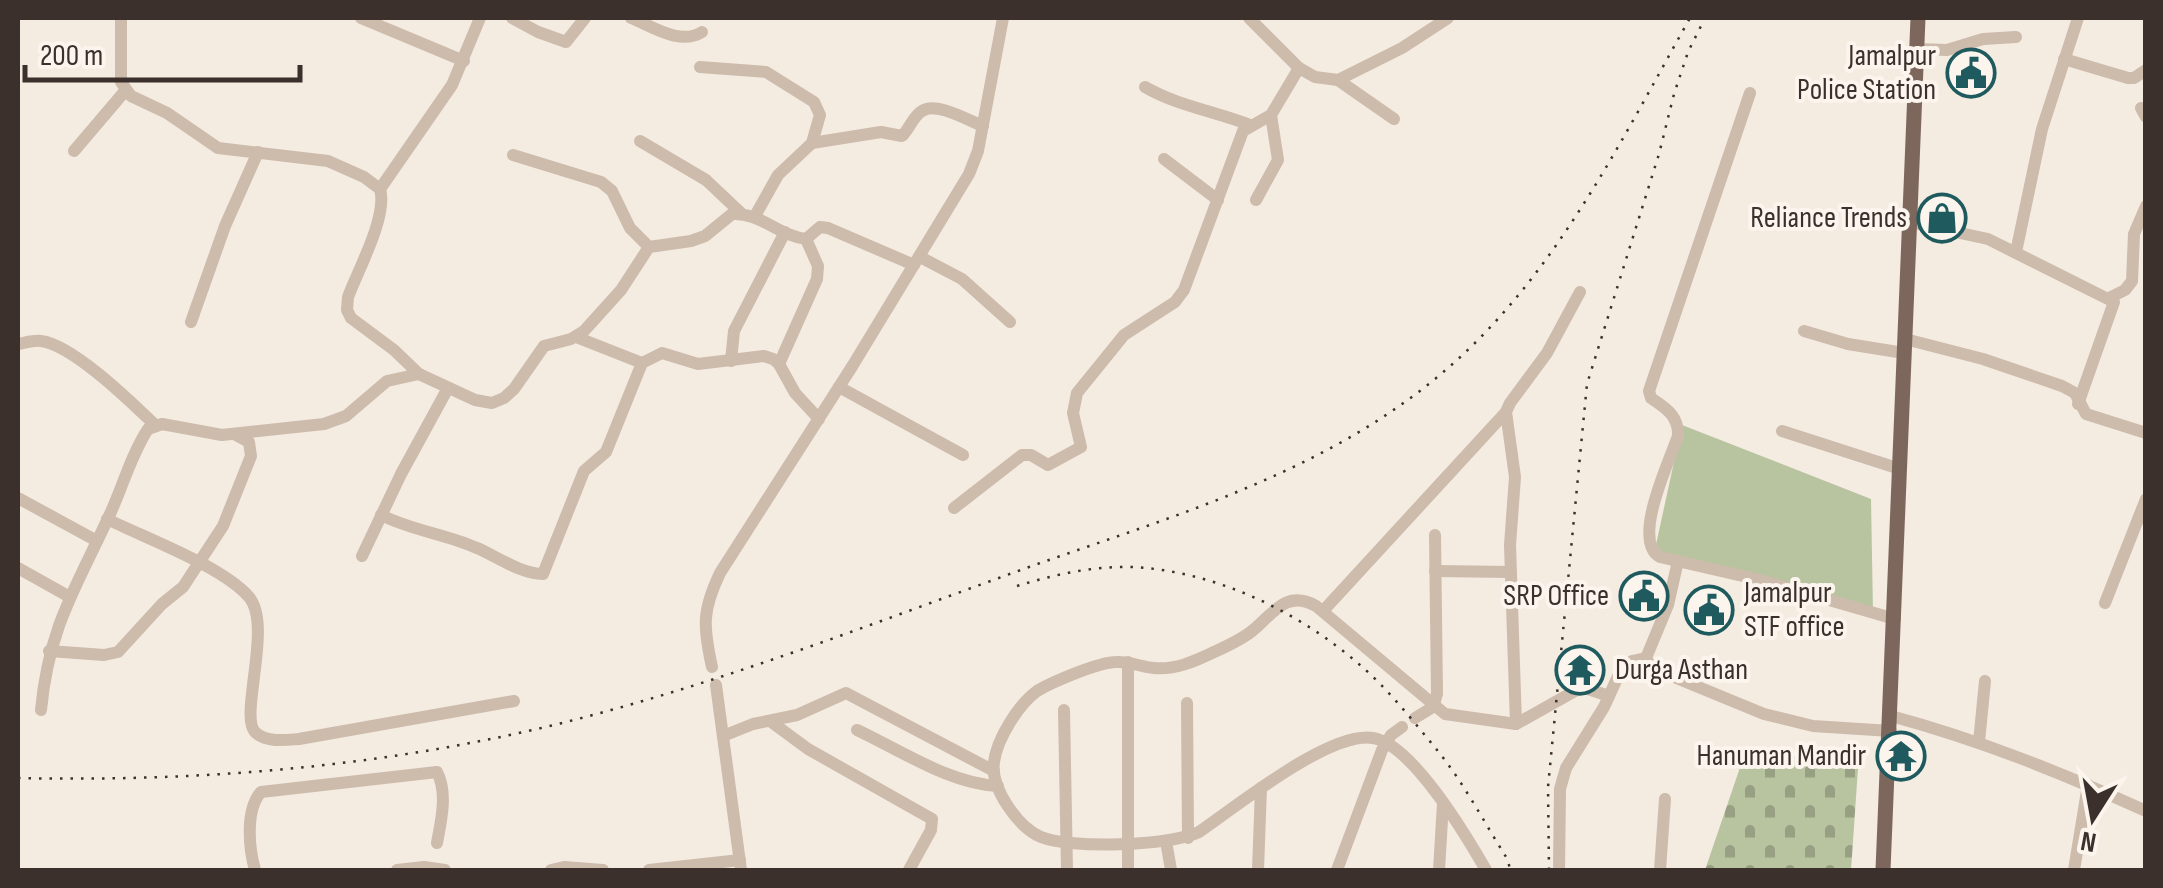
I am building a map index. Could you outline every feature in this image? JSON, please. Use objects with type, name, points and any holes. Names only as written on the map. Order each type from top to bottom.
[{"type":"main road","points":[[1884,870],[1891,724],[1884,616],[1900,469],[1918,18]]},
{"type":"street","points":[[121,18],[121,82],[125,92],[167,112],[218,148],[328,160],[380,189],[378,220],[348,297],[347,310],[351,318],[419,374],[474,400],[492,402],[504,398],[544,346],[576,337],[620,290],[649,247],[691,241],[705,236],[732,214],[748,215]]},
{"type":"street","points":[[362,18],[464,61]]},
{"type":"street","points":[[380,189],[432,117],[464,61],[480,18]]},
{"type":"street","points":[[512,18],[566,42],[585,18]]},
{"type":"street","points":[[632,18],[675,36],[702,32]]},
{"type":"street","points":[[712,667],[704,622],[720,574],[969,174],[978,151],[1003,18]]},
{"type":"street","points":[[1249,18],[1299,68],[1315,77],[1338,80],[1394,120]]},
{"type":"street","points":[[1338,80],[1402,48],[1448,18]]},
{"type":"street","points":[[2016,252],[2042,128],[2078,18]]},
{"type":"street","points":[[1916,49],[1948,50],[1983,39],[2016,37]]},
{"type":"street","points":[[2064,59],[2134,78],[2146,70]]},
{"type":"street","points":[[700,67],[766,72],[814,102],[820,114],[812,143],[778,175],[748,215]]},
{"type":"street","points":[[1145,88],[1176,104],[1214,111],[1250,125],[1263,122],[1270,115],[1299,68]]},
{"type":"street","points":[[74,151],[125,92]]},
{"type":"street","points":[[1750,93],[1649,391],[1650,398],[1666,408],[1678,425],[1678,436],[1654,506],[1647,540],[1654,554],[1884,616]]},
{"type":"street","points":[[812,143],[882,132],[902,136],[927,108],[983,126]]},
{"type":"street","points":[[1256,200],[1278,160],[1270,115]]},
{"type":"street","points":[[954,508],[1022,456],[1031,455],[1048,465],[1081,447],[1072,413],[1077,393],[1124,335],[1180,296],[1192,273],[1240,138],[1250,125]]},
{"type":"street","points":[[640,141],[706,180],[748,215],[806,239],[818,266],[817,279],[779,364]]},
{"type":"street","points":[[190,322],[225,226],[258,152]]},
{"type":"street","points":[[513,155],[602,182],[618,200],[630,228],[649,247]]},
{"type":"street","points":[[1164,159],[1218,200]]},
{"type":"street","points":[[2109,298],[2125,290],[2132,281],[2134,234],[2146,206]]},
{"type":"street","points":[[1910,222],[1972,234],[2114,302],[2078,404]]},
{"type":"street","points":[[806,239],[820,227],[828,228],[962,279],[1010,322]]},
{"type":"street","points":[[732,361],[734,331],[786,232]]},
{"type":"street","points":[[1323,611],[1506,412],[1548,353],[1580,292]]},
{"type":"street","points":[[1804,332],[1848,344],[1904,346],[1983,359],[2062,386],[2075,394],[2078,404],[2094,418],[2146,434]]},
{"type":"street","points":[[576,337],[642,363]]},
{"type":"street","points":[[18,344],[38,340],[56,347],[104,378],[155,425],[213,435],[339,420],[380,385],[419,374]]},
{"type":"street","points":[[381,515],[543,574],[584,471],[606,452],[642,363],[662,354],[698,364],[764,356],[779,364],[794,392],[819,418]]},
{"type":"street","points":[[839,387],[963,455]]},
{"type":"street","points":[[362,556],[448,388]]},
{"type":"street","points":[[1506,412],[1515,478],[1511,572],[1516,724]]},
{"type":"street","points":[[41,710],[49,651],[68,596],[108,520],[141,440],[155,425]]},
{"type":"street","points":[[1782,432],[1900,469]]},
{"type":"street","points":[[49,651],[104,656],[118,652],[187,583],[223,526],[251,456],[249,442],[232,433]]},
{"type":"street","points":[[18,498],[96,541]]},
{"type":"street","points":[[2105,603],[2146,499]]},
{"type":"street","points":[[108,520],[200,564],[248,596],[254,605],[257,654],[250,721],[256,733],[266,738],[299,739],[514,701]]},
{"type":"street","points":[[1434,535],[1434,707]]},
{"type":"street","points":[[1646,658],[1668,605],[1678,561]]},
{"type":"street","points":[[18,568],[68,596]]},
{"type":"street","points":[[1435,570],[1511,572]]},
{"type":"street","points":[[1486,870],[1443,802],[1415,768],[1386,742],[1364,737],[1343,742],[1297,765],[1188,838],[1127,843],[1067,842],[1045,839],[1029,830],[998,786],[994,771],[999,747],[1018,712],[1040,689],[1110,662],[1154,668],[1192,663],[1248,634],[1280,603],[1307,601],[1323,611],[1434,707],[1458,717],[1516,724],[1582,687],[1609,696]]},
{"type":"street","points":[[1558,870],[1560,788],[1566,768],[1620,672],[1632,661],[1646,658]]},
{"type":"street","points":[[1646,658],[1652,668],[1764,714],[1812,726],[1891,724],[1979,742],[2146,811]]},
{"type":"street","points":[[1128,662],[1128,870]]},
{"type":"street","points":[[1979,742],[1985,681]]},
{"type":"street","points":[[648,870],[741,865],[716,685]]},
{"type":"street","points":[[724,736],[745,726],[797,715],[846,694],[994,771]]},
{"type":"street","points":[[1187,703],[1188,838]]},
{"type":"street","points":[[1415,718],[1434,707]]},
{"type":"street","points":[[1064,710],[1067,870]]},
{"type":"street","points":[[770,720],[808,749],[932,819],[931,830],[909,870]]},
{"type":"street","points":[[1337,870],[1386,742],[1402,727]]},
{"type":"street","points":[[857,730],[946,772],[998,786]]},
{"type":"street","points":[[255,870],[250,836],[255,799],[261,792],[437,772],[443,808],[437,843]]},
{"type":"street","points":[[2074,870],[2088,785]]},
{"type":"street","points":[[1258,870],[1260,788]]},
{"type":"street","points":[[1660,870],[1664,798]]},
{"type":"street","points":[[1439,870],[1443,802]]},
{"type":"street","points":[[1166,841],[1171,870]]},
{"type":"street","points":[[397,870],[445,870]]},
{"type":"street","points":[[551,870],[603,870]]},
{"type":"green space","points":[[1682,425],[1871,499],[1873,613],[1654,554]]},
{"type":"green space","points":[[1747,747],[1858,768],[1851,870],[1705,870]]},
{"type":"railway","points":[[18,778],[154,777],[290,769],[425,751],[558,724],[796,652],[1191,510],[1296,466],[1395,409],[1441,374],[1518,296],[1581,208],[1690,18]]},
{"type":"railway","points":[[1549,870],[1548,787],[1587,384],[1674,94],[1705,18]]},
{"type":"railway","points":[[1017,586],[1101,568],[1161,570],[1223,585],[1310,627],[1370,674],[1437,750],[1508,860],[1510,870]]},
{"type":"place","name":"Jamalpur Police Station","points":[[1971,73]]},
{"type":"place","name":"Reliance Trends","points":[[1942,218]]},
{"type":"place","name":"SRP Office","points":[[1644,596]]},
{"type":"place","name":"Jamalpur STF office","points":[[1709,610]]},
{"type":"place","name":"Durga Asthan","points":[[1580,670]]},
{"type":"place","name":"Hanuman Mandir","points":[[1901,756]]}]
